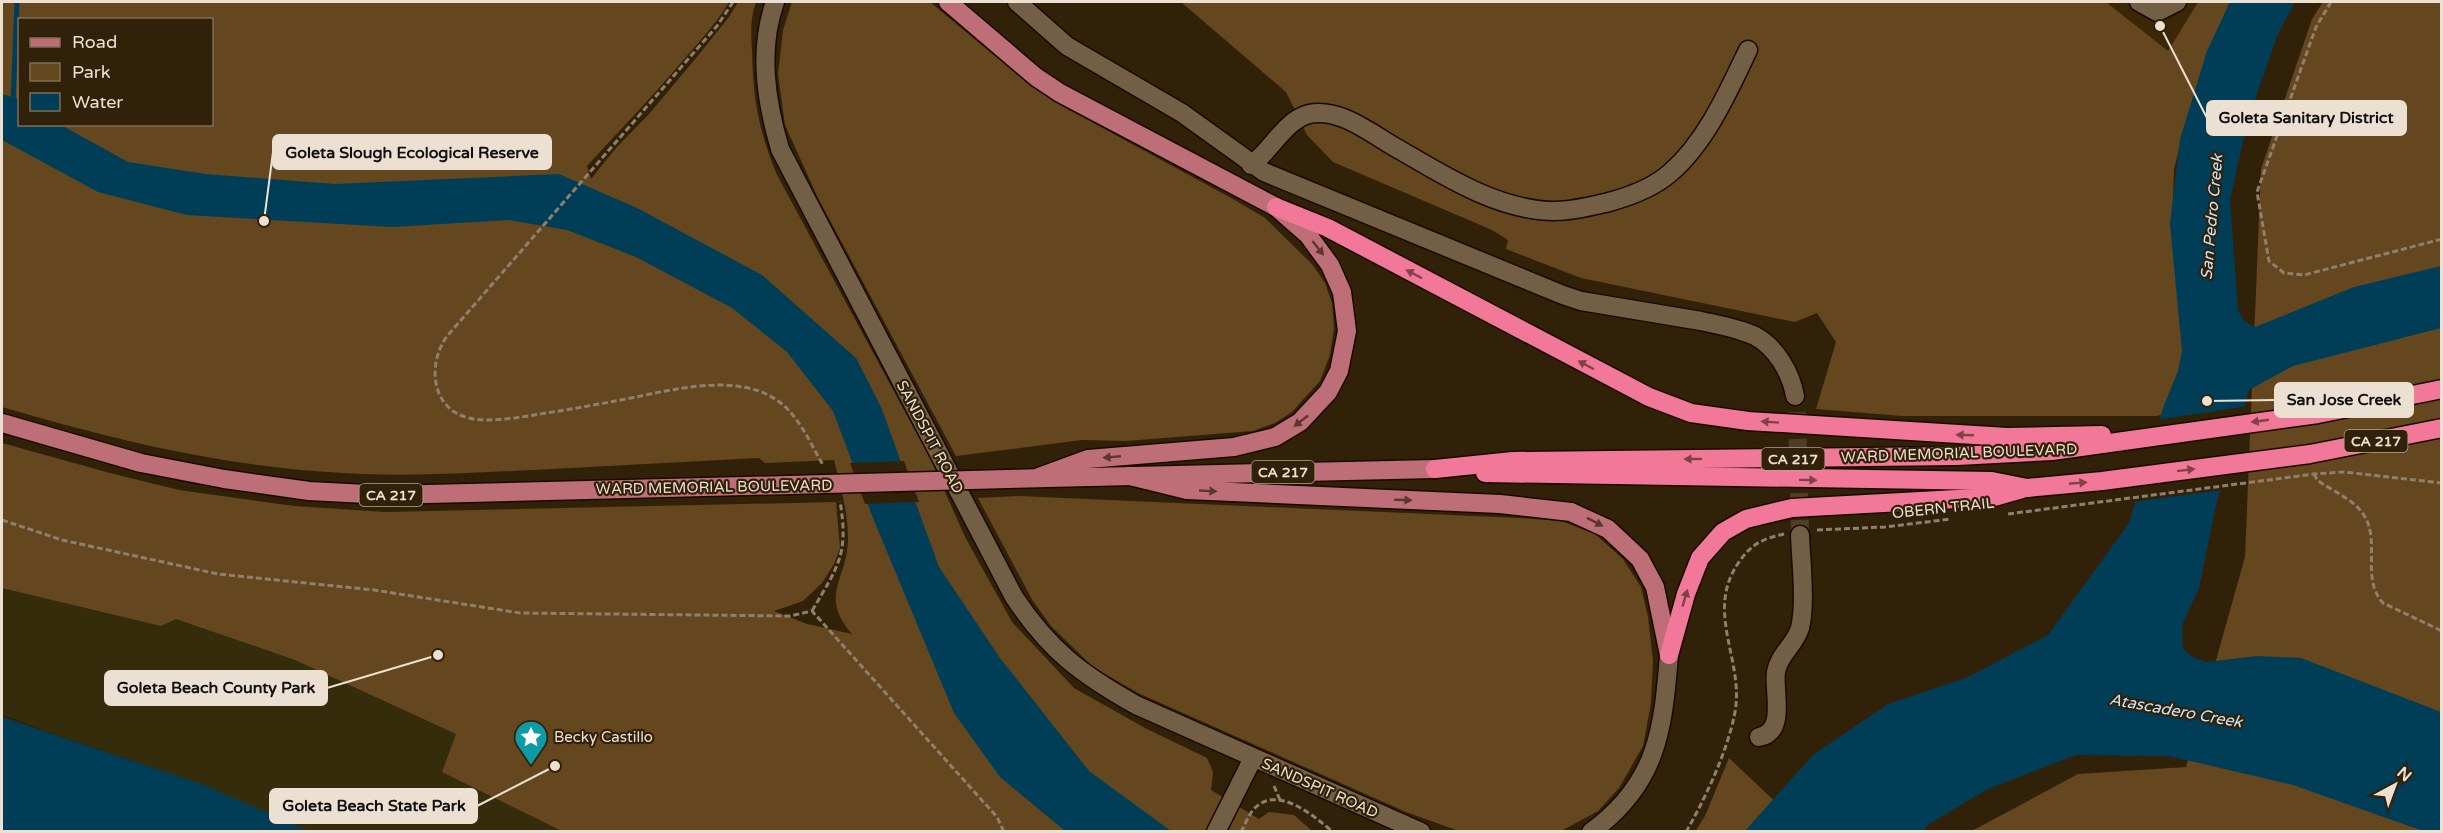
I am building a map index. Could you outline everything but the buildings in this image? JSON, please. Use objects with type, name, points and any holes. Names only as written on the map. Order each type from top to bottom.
[{"type":"highway","points":[[1276,207],[1328,228],[1648,397],[1692,413],[1748,421],[1931,434],[2007,437],[2149,436]]},
{"type":"highway","name":"WARD MEMORIAL BOULEVARD","points":[[1435,469],[1513,461],[1957,456],[2074,449],[2149,436],[2318,414],[2442,389]]},
{"type":"highway","name":"WARD MEMORIAL BOULEVARD","points":[[1435,469],[1521,475],[1992,481],[2027,488],[2310,454],[2442,428]]},
{"type":"highway","points":[[1669,655],[1686,594],[1700,558],[1724,532],[1746,519],[1792,508],[1994,497],[2027,488]]},
{"type":"main road","points":[[948,2],[1036,76],[1060,93],[1276,207],[1319,249],[1330,265],[1342,292],[1347,318],[1345,347],[1334,381],[1319,403],[1288,431],[1263,441],[1234,447],[1088,459],[1039,477]]},
{"type":"main road","name":"WARD MEMORIAL BOULEVARD","points":[[2,423],[141,463],[224,479],[309,491],[386,495],[1039,477],[1435,469]]},
{"type":"main road","points":[[1130,476],[1187,490],[1500,504],[1571,512],[1608,529],[1640,559],[1648,572],[1657,596],[1669,655]]},
{"type":"street","name":"SANDSPIT ROAD","points":[[775,2],[766,38],[765,71],[770,113],[780,149],[1014,597],[1034,627],[1049,643],[1096,682],[1136,705],[1421,831]]},
{"type":"street","points":[[1017,2],[1067,46],[1112,70],[1182,113],[1251,165],[1563,295],[1730,327],[1755,336],[1770,348],[1783,364],[1793,384],[1795,396]]},
{"type":"street","points":[[2139,2],[2157,12],[2177,2]]},
{"type":"street","points":[[1251,165],[1262,157],[1297,119],[1308,114],[1337,116],[1444,175],[1502,201],[1536,210],[1556,211],[1596,205],[1636,193],[1670,173],[1684,158],[1716,112],[1748,50]]},
{"type":"street","points":[[1759,737],[1768,733],[1776,722],[1777,669],[1781,658],[1793,643],[1800,625],[1804,532]]},
{"type":"street","points":[[1591,831],[1629,798],[1646,771],[1662,718],[1669,655]]},
{"type":"street","name":"SANDSPIT ROAD","points":[[1216,831],[1253,758]]},
{"type":"path","points":[[733,2],[717,26],[455,327],[440,347],[435,359],[434,374],[437,388],[446,404],[467,418],[487,420],[515,418],[703,387],[745,387],[769,395],[781,403],[797,422],[826,471]]},
{"type":"path","points":[[2331,2],[2316,27],[2257,192],[2269,261],[2284,273],[2304,274],[2442,240]]},
{"type":"path","name":"OBERN TRAIL","points":[[2006,514],[2314,474],[2344,472],[2442,483]]},
{"type":"path","points":[[2314,474],[2317,480],[2358,507],[2365,515],[2370,527],[2371,573],[2378,598],[2383,603],[2442,631]]},
{"type":"path","points":[[2,520],[62,540],[218,574],[374,590],[520,612],[790,616],[812,611],[837,568],[843,552],[842,517],[837,492]]},
{"type":"path","name":"OBERN TRAIL","points":[[1686,831],[1708,789],[1734,717],[1736,678],[1723,616],[1728,581],[1743,556],[1761,539],[1804,532],[1885,527],[1953,519]]},
{"type":"path","points":[[812,611],[997,817],[1004,831]]},
{"type":"path","points":[[1241,831],[1252,810],[1263,804],[1280,800],[1295,805],[1333,831]]},
{"type":"shaded area","points":[[2106,2],[2198,2],[2168,51]]},
{"type":"green space","points":[[2,2],[729,2],[680,64],[587,166],[591,179],[696,58],[729,17],[738,2],[756,2],[751,33],[756,100],[761,129],[777,175],[930,458],[965,537],[1012,622],[1074,688],[1145,728],[1207,758],[1213,772],[1211,790],[1259,819],[1269,812],[1294,815],[1312,831],[308,831],[204,785],[2,714],[2,443],[179,490],[294,506],[385,512],[836,502],[840,548],[834,564],[822,583],[803,601],[774,611],[807,624],[852,634],[837,608],[837,587],[847,553],[848,528],[834,460],[765,463],[759,458],[391,475],[299,470],[256,465],[170,450],[2,407]]},
{"type":"green space","points":[[792,2],[930,2],[1053,101],[1265,218],[1312,264],[1325,283],[1332,303],[1334,328],[1330,355],[1320,381],[1292,412],[1275,423],[1253,431],[1125,441],[1082,440],[956,456],[818,198],[785,125],[778,74],[783,30]]},
{"type":"green space","points":[[1181,2],[2106,2],[2168,51],[2198,2],[2230,2],[2213,41],[2174,169],[2172,228],[2189,342],[2167,413],[2157,416],[1902,416],[1816,409],[1836,342],[1817,313],[1795,322],[1581,278],[1506,249],[1508,240],[1492,230],[1333,162],[1307,135],[1286,92]]},
{"type":"green space","points":[[2323,2],[2441,2],[2441,831],[1970,832],[2078,774],[2186,767],[2245,557],[2261,169],[2312,19]]},
{"type":"green space","points":[[1019,496],[1519,518],[1561,521],[1595,534],[1623,559],[1641,587],[1648,617],[1653,660],[1651,703],[1643,746],[1619,788],[1598,811],[1561,831],[1459,831],[1406,812],[1138,693],[1093,667],[1051,626],[1033,601],[978,498]]},
{"type":"green space","points":[[1729,758],[1806,831],[1695,832],[1705,816]]},
{"type":"sand","points":[[2,588],[161,626],[176,619],[295,660],[456,734],[442,772],[562,831],[308,831],[204,785],[2,714]]},
{"type":"water","points":[[2230,2],[2295,2],[2278,34],[2247,122],[2230,201],[2238,310],[2244,321],[2255,327],[2354,287],[2441,266],[2441,328],[2293,366],[2249,390],[2217,501],[2199,588],[2182,625],[2183,648],[2192,657],[2207,662],[2257,656],[2301,658],[2441,712],[2441,831],[2423,831],[2293,785],[2169,756],[2076,755],[1988,789],[1929,824],[1923,831],[1744,832],[1813,755],[1888,704],[1968,677],[2048,635],[2129,523],[2163,408],[2178,371],[2182,351],[2170,224],[2180,139],[2207,51]]},
{"type":"water","points":[[2,94],[18,99],[18,126],[63,126],[128,162],[206,174],[335,184],[559,174],[637,208],[762,275],[856,358],[881,407],[939,567],[1000,658],[1089,771],[1171,831],[1065,831],[1000,777],[954,713],[873,518],[833,411],[787,352],[732,308],[636,257],[567,230],[509,220],[392,227],[187,215],[98,192],[2,140]]},
{"type":"water","points":[[2,717],[204,785],[308,831],[2,831]]},
{"type":"pier","points":[[2248,406],[2223,490],[2132,502],[2157,420]]},
{"type":"pier","points":[[904,461],[919,502],[865,504],[850,463]]},
{"type":"waterway","points":[[13,102],[17,2]]},
{"type":"tunnel","points":[[1797,412],[1800,535]]},
{"type":"place","name":"Goleta Sanitary District","points":[[2160,26]]},
{"type":"place","name":"Goleta Slough Ecological Reserve","points":[[264,221]]},
{"type":"place","name":"San Jose Creek","points":[[2207,401]]},
{"type":"place","name":"Goleta Beach County Park","points":[[438,655]]},
{"type":"place","name":"Becky Castillo","points":[[531,766]]},
{"type":"place","name":"Goleta Beach State Park","points":[[555,766]]},
{"type":"water label","name":"San Pedro Creek","points":[[2211,217]]},
{"type":"water label","name":"Atascadero Creek","points":[[2176,710]]}]
